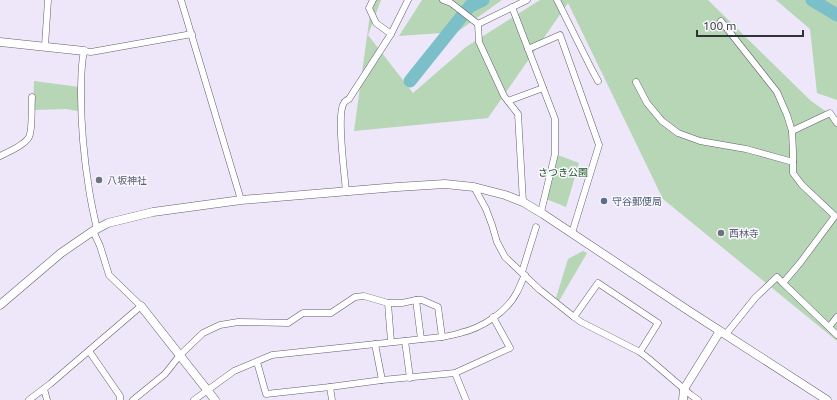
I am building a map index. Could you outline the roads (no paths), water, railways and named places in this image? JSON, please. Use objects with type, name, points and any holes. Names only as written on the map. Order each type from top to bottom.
[{"type":"street","points":[[45,46],[48,0]]},
{"type":"street","points":[[181,0],[241,200]]},
{"type":"street","points":[[373,0],[369,8],[376,23],[391,34]]},
{"type":"street","points":[[346,192],[340,127],[343,103],[349,99],[391,34],[408,0]]},
{"type":"street","points":[[443,0],[451,4],[478,24]]},
{"type":"street","points":[[478,24],[527,0]]},
{"type":"street","points":[[557,0],[598,82]]},
{"type":"street","points":[[512,7],[555,119],[555,154],[541,212]]},
{"type":"street","points":[[721,20],[777,92],[787,114],[792,131],[793,173],[802,185],[836,217],[800,264],[783,283]]},
{"type":"street","points":[[478,24],[479,42],[504,96],[518,114],[523,202]]},
{"type":"street","points":[[0,42],[92,52],[192,34]]},
{"type":"street","points":[[528,49],[560,35],[599,145],[572,233]]},
{"type":"street","points":[[84,51],[82,56],[81,81],[81,114],[84,155],[95,230],[109,275],[141,306],[215,400]]},
{"type":"street","points":[[636,82],[647,103],[662,121],[678,133],[700,141],[746,149],[793,162]]},
{"type":"street","points":[[508,101],[543,88]]},
{"type":"street","points":[[0,156],[24,142],[28,138],[31,131],[32,97]]},
{"type":"street","points":[[792,131],[830,112],[837,123]]},
{"type":"street","points":[[0,305],[61,253],[108,223],[153,212],[241,200],[445,184],[474,187],[505,195],[523,202],[827,400]]},
{"type":"street","points":[[474,187],[486,209],[497,242],[505,257],[540,290],[574,317],[640,352],[698,400]]},
{"type":"street","points":[[194,400],[234,372],[272,355],[442,337],[476,328],[500,313],[517,293],[536,227]]},
{"type":"street","points":[[683,400],[684,389],[723,333],[755,298],[777,278],[837,335]]},
{"type":"street","points":[[574,317],[598,284],[658,323],[640,352]]},
{"type":"street","points":[[134,400],[165,374],[180,355],[203,333],[220,325],[238,322],[288,323],[303,313],[331,312],[356,297],[364,296],[388,303],[402,303],[422,300],[438,307],[442,337]]},
{"type":"street","points":[[416,300],[421,339]]},
{"type":"street","points":[[388,303],[391,342]]},
{"type":"street","points":[[29,400],[44,389],[141,306]]},
{"type":"street","points":[[256,362],[266,394],[382,380],[455,374],[510,348],[493,317]]},
{"type":"street","points":[[829,327],[837,317]]},
{"type":"street","points":[[405,341],[410,378]]},
{"type":"street","points":[[375,344],[382,380]]},
{"type":"street","points":[[89,351],[120,396],[120,400]]},
{"type":"street","points":[[455,374],[466,400]]},
{"type":"street","points":[[330,387],[332,400]]},
{"type":"street","points":[[44,389],[47,400]]},
{"type":"waterway","points":[[410,81],[470,6],[483,0]]},
{"type":"waterway","points":[[812,0],[837,15]]},
{"type":"place","name":"八坂神社","points":[[99,180]]},
{"type":"place","name":"守谷郵便局","points":[[604,201]]},
{"type":"place","name":"西林寺","points":[[721,233]]},
{"type":"park label","name":"さつき公園","points":[[563,172]]}]
